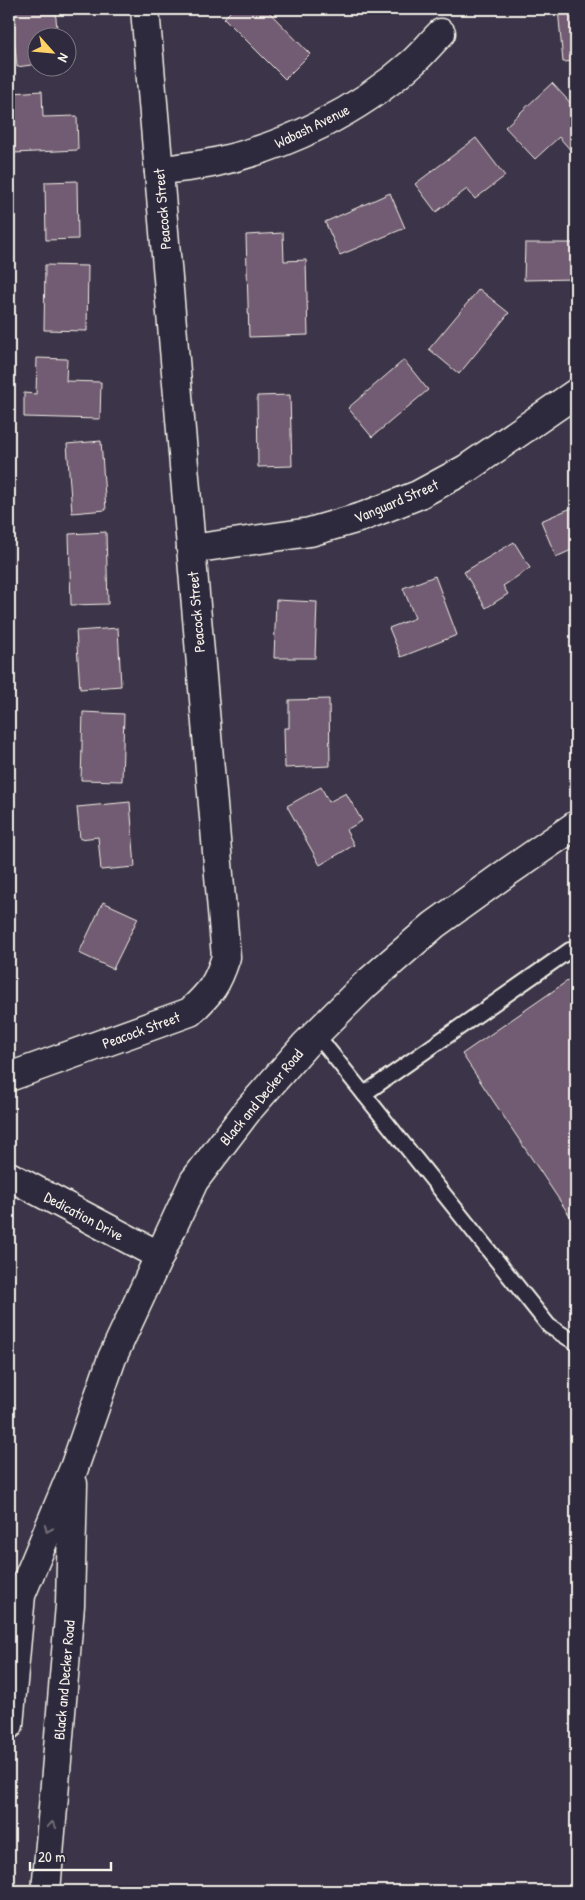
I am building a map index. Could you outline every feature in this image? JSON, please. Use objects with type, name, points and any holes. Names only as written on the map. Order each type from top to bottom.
[{"type":"street","name":"Peacock Street","points":[[9,1077],[190,1012],[219,979],[226,957],[145,9]]},
{"type":"street","name":"Wabash Avenue","points":[[159,171],[216,162],[272,146],[320,125],[365,99],[412,63],[441,33]]},
{"type":"street","name":"Vanguard Street","points":[[191,549],[310,532],[362,517],[418,495],[466,469],[576,393]]},
{"type":"street","name":"Black and Decker Road","points":[[9,1725],[21,1595],[74,1468],[112,1358],[194,1181],[248,1110],[316,1034],[365,985],[434,925],[576,825]]},
{"type":"street","name":"Dedication Drive","points":[[9,1176],[160,1256]]},
{"type":"street","name":"Black and Decker Road","points":[[46,1891],[70,1605],[74,1468]]},
{"type":"lane","points":[[364,1094],[570,950]]},
{"type":"lane","points":[[316,1034],[549,1326],[576,1343]]},
{"type":"building","points":[[11,9],[55,9],[57,28],[28,28],[28,65],[17,67]]},
{"type":"building","points":[[233,9],[266,9],[310,54],[285,79],[224,18]]},
{"type":"building","points":[[558,9],[576,9],[576,61],[563,62]]},
{"type":"building","points":[[552,83],[576,109],[576,150],[573,153],[559,137],[535,159],[505,127]]},
{"type":"building","points":[[42,91],[43,117],[77,116],[78,150],[14,153],[12,93]]},
{"type":"building","points":[[476,138],[505,176],[475,199],[467,189],[436,212],[415,184]]},
{"type":"building","points":[[77,181],[78,239],[46,240],[45,182]]},
{"type":"building","points":[[390,193],[405,228],[340,255],[325,222]]},
{"type":"building","points":[[283,233],[284,261],[306,260],[308,335],[249,337],[246,235]]},
{"type":"building","points":[[525,243],[576,243],[576,279],[524,280]]},
{"type":"building","points":[[45,265],[88,266],[87,331],[44,330]]},
{"type":"building","points":[[479,289],[509,313],[459,374],[429,349]]},
{"type":"building","points":[[37,358],[67,359],[66,381],[101,382],[100,419],[24,417],[24,393],[36,394]]},
{"type":"building","points":[[404,360],[428,390],[372,437],[348,408]]},
{"type":"building","points":[[290,395],[292,466],[258,467],[257,396]]},
{"type":"building","points":[[101,441],[106,510],[72,513],[67,444]]},
{"type":"building","points":[[576,506],[576,548],[556,557],[541,521]]},
{"type":"building","points":[[106,532],[108,604],[71,605],[69,534]]},
{"type":"building","points":[[514,542],[530,568],[503,586],[508,594],[486,608],[464,572]]},
{"type":"building","points":[[435,576],[457,635],[401,657],[389,628],[415,618],[403,588]]},
{"type":"building","points":[[276,600],[317,602],[315,658],[274,658]]},
{"type":"building","points":[[118,628],[121,686],[80,689],[76,631]]},
{"type":"building","points":[[329,699],[330,766],[285,768],[284,728],[289,728],[289,700]]},
{"type":"building","points":[[83,712],[124,714],[122,781],[81,780]]},
{"type":"building","points":[[321,787],[329,802],[346,793],[362,821],[346,830],[354,845],[320,865],[287,806]]},
{"type":"building","points":[[130,802],[135,867],[101,870],[98,837],[80,839],[77,807]]},
{"type":"building","points":[[103,902],[138,918],[113,969],[79,953]]},
{"type":"building","points":[[576,975],[576,1225],[462,1054]]}]
